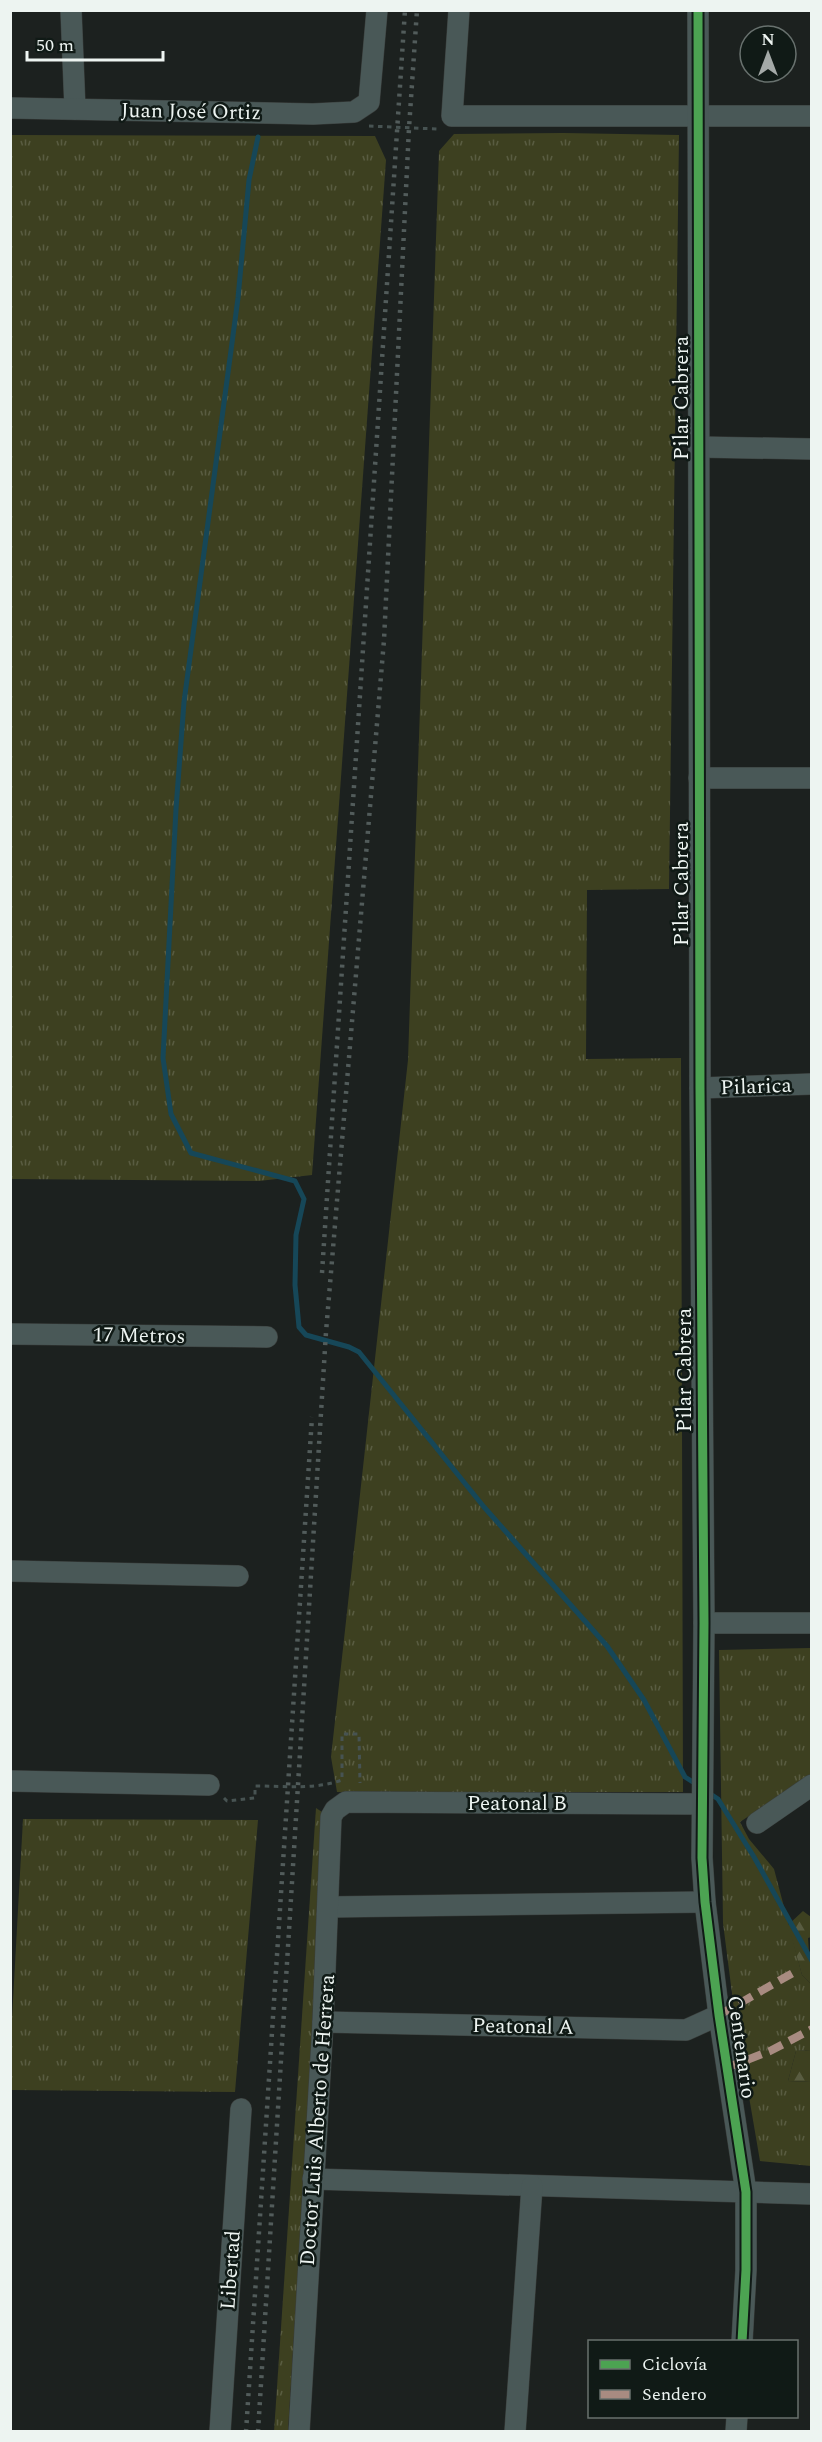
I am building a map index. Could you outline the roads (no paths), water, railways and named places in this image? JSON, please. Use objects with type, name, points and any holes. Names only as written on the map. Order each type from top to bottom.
[{"type":"street","points":[[71,10],[75,109]]},
{"type":"street","name":"Juan José Ortiz","points":[[10,108],[313,114],[354,112],[369,102],[376,10]]},
{"type":"street","points":[[459,10],[452,116],[812,116]]},
{"type":"street","name":"Pilar Cabrera","points":[[698,10],[700,1088],[704,1623],[702,1757]]},
{"type":"street","points":[[699,447],[812,448]]},
{"type":"street","points":[[699,778],[812,778]]},
{"type":"street","name":"Pilarica","points":[[700,1088],[812,1084]]},
{"type":"street","name":"17 Metros","points":[[10,1334],[267,1337]]},
{"type":"street","points":[[10,1571],[238,1576]]},
{"type":"street","points":[[704,1623],[812,1623]]},
{"type":"street","name":"Centenario","points":[[702,1757],[701,1802],[705,1902],[719,2015],[746,2192],[746,2270],[742,2340]]},
{"type":"street","points":[[10,1781],[209,1785]]},
{"type":"street","points":[[757,1823],[812,1785]]},
{"type":"street","name":"Peatonal B","points":[[335,1810],[346,1802],[701,1802]]},
{"type":"street","name":"Doctor Luis Alberto de Herrera","points":[[299,2432],[329,1907],[331,1817],[335,1810]]},
{"type":"street","points":[[329,1907],[705,1902]]},
{"type":"street","name":"Peatonal A","points":[[323,2022],[686,2030],[719,2015]]},
{"type":"street","name":"Libertad","points":[[220,2432],[241,2109]]},
{"type":"street","points":[[313,2180],[812,2194]]},
{"type":"street","points":[[515,2432],[532,2186]]},
{"type":"waterway","points":[[258,137],[249,180],[238,298],[184,702],[163,1058],[171,1114],[191,1153],[295,1181],[304,1199],[296,1235],[295,1285],[299,1327],[306,1335],[359,1352],[484,1507],[607,1646],[644,1700],[685,1777],[696,1784]]},
{"type":"waterway","points":[[709,1793],[718,1799],[754,1857],[812,1961]]},
{"type":"railway","points":[[322,1273],[405,10]]},
{"type":"railway","points":[[258,2432],[326,1332],[384,640],[409,128],[417,10]]},
{"type":"railway","points":[[246,2432],[312,1417]]}]
